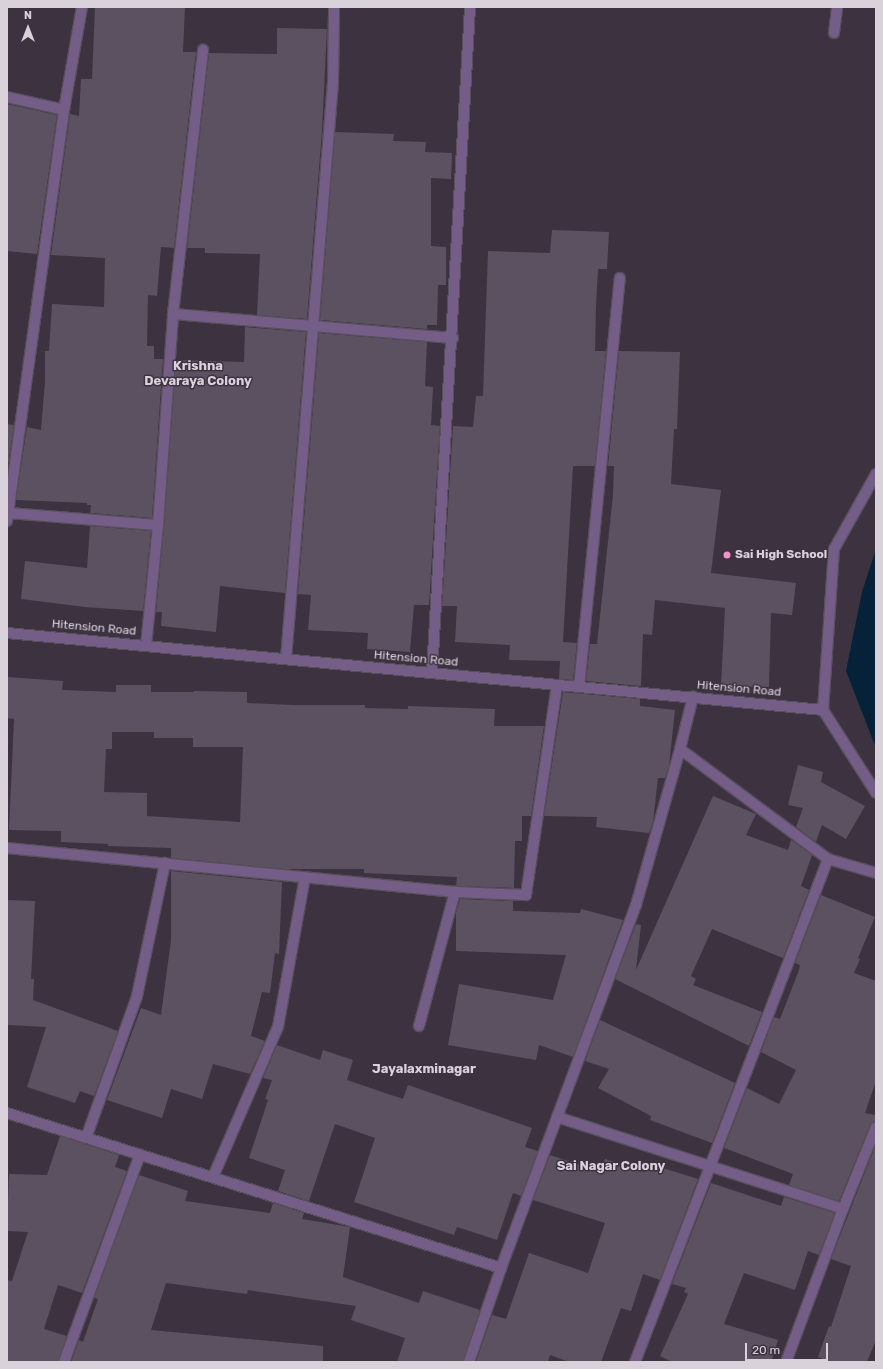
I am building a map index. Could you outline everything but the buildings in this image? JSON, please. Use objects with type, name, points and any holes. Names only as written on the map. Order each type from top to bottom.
[{"type":"street","points":[[82,7],[64,110],[8,517],[158,525]]},
{"type":"street","points":[[286,660],[333,82],[334,7]]},
{"type":"street","points":[[432,673],[453,338],[470,7]]},
{"type":"street","points":[[834,33],[836,7]]},
{"type":"street","points":[[146,646],[158,525],[173,314],[203,50]]},
{"type":"street","points":[[7,97],[64,110]]},
{"type":"street","points":[[579,687],[620,278]]},
{"type":"street","points":[[173,314],[453,338]]},
{"type":"street","points":[[876,474],[834,549],[823,710],[876,793]]},
{"type":"street","name":"Hitension Road","points":[[7,633],[823,710]]},
{"type":"street","points":[[7,848],[455,892],[526,894],[557,685]]},
{"type":"street","points":[[469,1362],[501,1268],[636,905],[693,698]]},
{"type":"street","points":[[680,749],[828,859],[876,873]]},
{"type":"street","points":[[635,1362],[828,859]]},
{"type":"street","points":[[86,1138],[137,996],[165,863]]},
{"type":"street","points":[[213,1177],[278,1026],[305,877]]},
{"type":"street","points":[[419,1026],[455,892]]},
{"type":"street","points":[[7,1113],[501,1268]]},
{"type":"street","points":[[557,1117],[843,1209]]},
{"type":"street","points":[[786,1362],[843,1209],[874,1141],[876,1126]]},
{"type":"street","points":[[64,1362],[140,1154]]},
{"type":"water","points":[[876,549],[876,748],[846,671],[862,592]]},
{"type":"place","name":"Sai High School","points":[[727,555]]},
{"type":"district","name":"Krishna Devaraya Colony","points":[[198,374]]},
{"type":"district","name":"Jayalaxminagar","points":[[424,1069]]},
{"type":"district","name":"Sai Nagar Colony","points":[[611,1166]]}]
